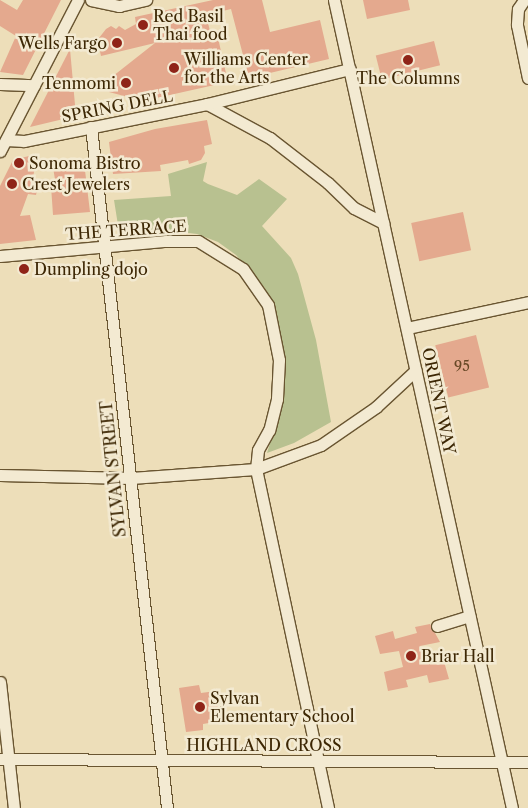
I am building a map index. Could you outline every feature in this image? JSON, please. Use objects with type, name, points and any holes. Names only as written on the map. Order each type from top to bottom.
[{"type":"street","points":[[0,151],[78,0]]},
{"type":"street","points":[[91,0],[96,4],[119,6],[146,0]]},
{"type":"street","name":"ORIENT WAY","points":[[334,0],[512,808]]},
{"type":"street","points":[[524,0],[518,10],[517,25],[528,78]]},
{"type":"street","name":"SPRING DELL","points":[[6,140],[24,141],[207,104],[350,69]]},
{"type":"street","points":[[0,84],[34,85]]},
{"type":"street","points":[[207,104],[270,138],[328,183],[354,208],[383,223]]},
{"type":"street","name":"SYLVAN STREET","points":[[91,127],[168,808]]},
{"type":"street","name":"THE TERRACE","points":[[0,256],[104,246],[198,241],[243,269],[268,305],[280,360],[277,399],[269,430],[258,450],[256,469]]},
{"type":"street","points":[[407,328],[528,302]]},
{"type":"street","points":[[0,475],[131,478],[256,469],[321,445],[376,407],[416,370]]},
{"type":"street","points":[[256,469],[328,808]]},
{"type":"street","points":[[437,626],[469,616]]},
{"type":"street","points":[[0,682],[4,759],[14,808]]},
{"type":"street","name":"HIGHLAND CROSS","points":[[4,759],[528,762]]},
{"type":"green space","points":[[207,162],[203,181],[208,184],[237,195],[259,179],[287,199],[262,226],[291,258],[298,274],[316,340],[331,422],[294,443],[267,453],[284,397],[286,361],[272,301],[264,287],[236,255],[218,242],[197,234],[181,232],[120,238],[114,200],[171,196],[168,174]]},
{"type":"building","points":[[0,0],[17,10],[23,0],[61,0],[23,75],[0,72],[16,36],[0,26]]},
{"type":"building","points":[[213,0],[262,0],[270,32],[320,20],[329,59],[249,78],[231,9],[206,15],[212,39],[218,38],[228,82],[143,101],[109,92],[108,80],[155,43],[101,56],[99,47],[109,45],[99,38],[106,29],[111,26],[116,29],[119,26],[125,30],[136,24],[135,17]]},
{"type":"building","points":[[363,0],[408,0],[410,10],[367,19]]},
{"type":"building","name":"The Columns","points":[[434,41],[440,65],[382,80],[376,56]]},
{"type":"building","points":[[70,49],[76,116],[30,127]]},
{"type":"building","points":[[207,120],[212,144],[204,146],[205,153],[201,160],[189,164],[188,160],[160,165],[161,171],[113,174],[109,142],[155,129]]},
{"type":"building","points":[[37,154],[32,184],[38,186],[36,195],[28,194],[20,216],[30,215],[36,240],[0,244],[0,186],[13,160]]},
{"type":"building","points":[[84,162],[90,212],[53,215],[51,186],[56,186],[53,167]]},
{"type":"building","points":[[463,212],[471,250],[419,261],[411,223]]},
{"type":"building","points":[[476,335],[489,387],[448,398],[435,345]]},
{"type":"building","name":"Briar Hall","points":[[430,624],[440,642],[420,646],[424,663],[443,658],[449,679],[429,683],[427,675],[406,680],[408,687],[388,691],[384,672],[403,667],[399,651],[380,654],[375,636],[393,631],[395,639],[417,633],[415,627]]},
{"type":"building","name":"Sylvan Elementary School","points":[[199,685],[201,693],[216,691],[220,721],[203,724],[203,730],[186,732],[179,688]]},
{"type":"place","name":"Red Basil Thai food","points":[[143,25]]},
{"type":"place","name":"Wells Fargo","points":[[117,43]]},
{"type":"place","name":"The Columns","points":[[408,60]]},
{"type":"place","name":"Williams Center for the Arts","points":[[174,68]]},
{"type":"place","name":"Tenmomi","points":[[126,83]]},
{"type":"place","name":"Sonoma Bistro","points":[[19,163]]},
{"type":"place","name":"Crest Jewelers","points":[[12,184]]},
{"type":"place","name":"Dumpling dojo","points":[[24,269]]},
{"type":"place","name":"Briar Hall","points":[[411,656]]},
{"type":"place","name":"Sylvan Elementary School","points":[[200,707]]}]
